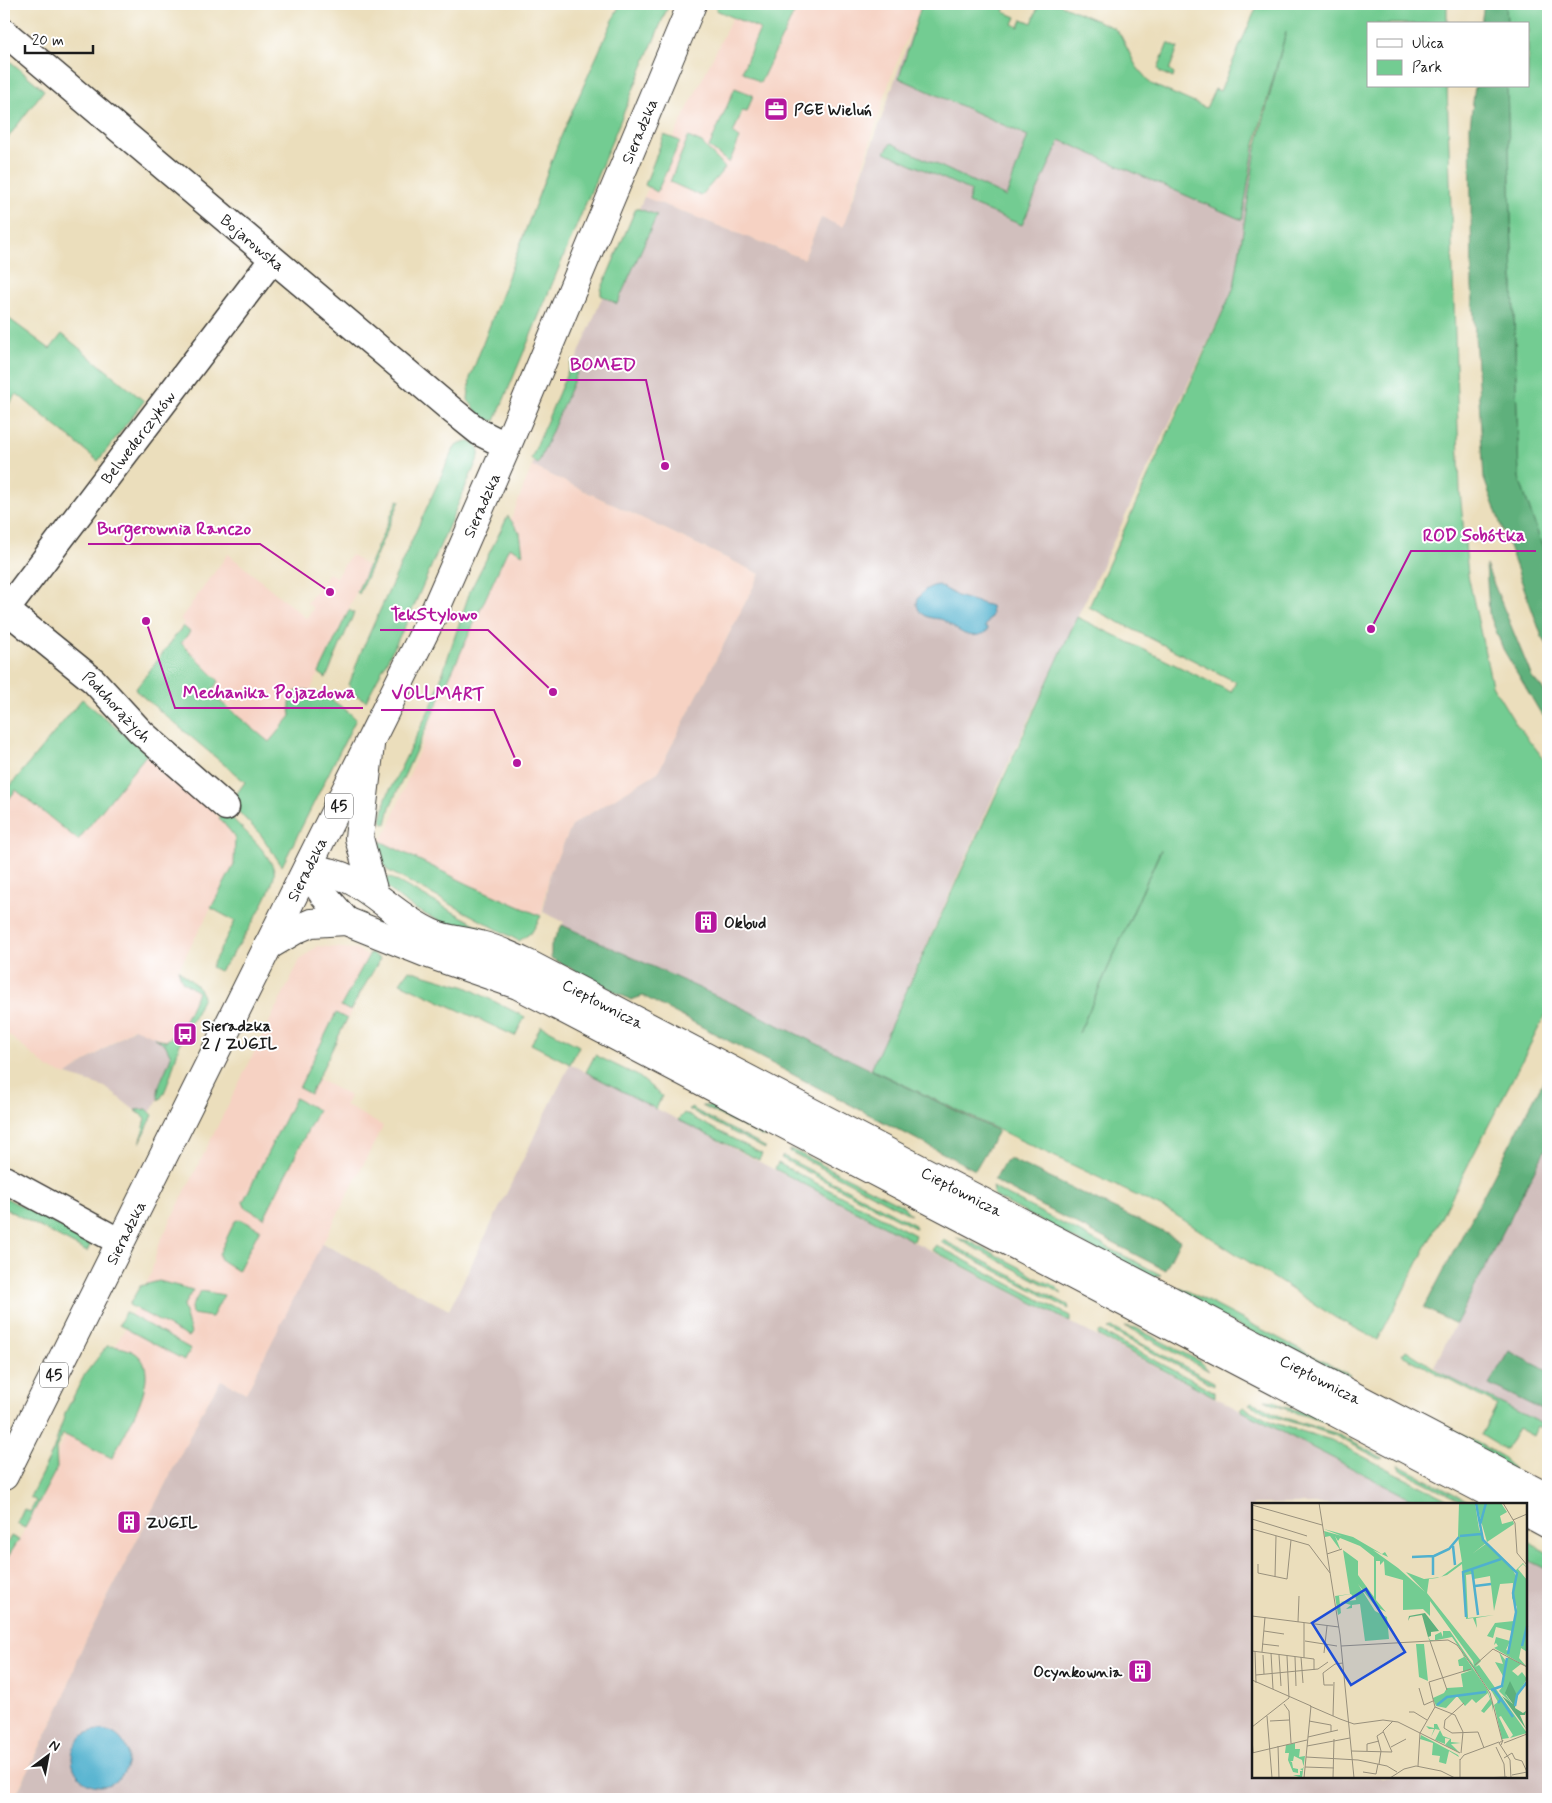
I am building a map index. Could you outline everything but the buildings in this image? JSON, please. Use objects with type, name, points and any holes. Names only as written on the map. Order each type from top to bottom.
[{"type":"main road","name":"Sieradzka","points":[[4,1476],[433,615],[507,446],[692,4]]},
{"type":"main road","name":"Ciepłownicza","points":[[370,744],[359,829],[361,850],[374,893]]},
{"type":"main road","name":"Ciepłownicza","points":[[307,869],[327,870],[340,874],[374,893],[392,911],[420,928],[448,939],[496,950],[530,965],[1548,1498]]},
{"type":"main road","name":"Ciepłownicza","points":[[307,869],[324,896],[346,921]]},
{"type":"main road","name":"Ciepłownicza","points":[[268,946],[311,923],[346,921],[426,953],[510,981],[1509,1503]]},
{"type":"main road","points":[[1527,1513],[1548,1524]]},
{"type":"street","name":"Bojarowska","points":[[4,32],[478,432],[507,446]]},
{"type":"street","name":"Belwederczyków","points":[[5,610],[272,260]]},
{"type":"street","name":"Podchorążych","points":[[5,610],[94,681],[141,732],[226,807]]},
{"type":"street","points":[[4,1179],[120,1242]]},
{"type":"shaded area","points":[[739,4],[915,4],[921,6],[891,77],[843,228],[821,218],[804,259],[644,197]]},
{"type":"shaded area","points":[[921,6],[1256,149],[1234,287],[1005,770],[871,1069],[562,925],[564,922],[543,912],[550,872],[573,824],[658,772],[760,574],[532,466],[644,197],[804,259],[821,218],[843,227]]},
{"type":"shaded area","points":[[532,466],[760,574],[658,772],[573,824],[550,872],[541,916],[470,885],[380,841],[388,829]]},
{"type":"shaded area","points":[[228,554],[307,619],[313,608],[307,603],[329,573],[336,577],[351,555],[368,567],[270,777],[245,782],[135,690],[184,623],[180,619]]},
{"type":"shaded area","points":[[147,754],[199,796],[228,827],[236,842],[234,865],[178,970],[182,981],[198,991],[180,1031],[166,1041],[133,1028],[67,1075],[49,1069],[4,1031],[4,805],[16,789]]},
{"type":"shaded area","points":[[317,946],[355,949],[377,960],[318,1079],[350,1096],[345,1105],[383,1126],[246,1393],[221,1380],[204,1408],[81,1650],[63,1701],[16,1794],[25,1799],[4,1799],[4,1562],[19,1540],[57,1468],[58,1450],[124,1330],[151,1274],[158,1246],[300,960]]},
{"type":"shaded area","points":[[134,1028],[177,1046],[159,1098],[146,1119],[105,1087],[67,1075]]},
{"type":"shaded area","points":[[570,1064],[1419,1503],[1252,1503],[1252,1778],[1527,1778],[1527,1560],[1548,1570],[1548,1799],[25,1799],[16,1795],[63,1701],[81,1650],[204,1408],[221,1380],[246,1393],[322,1243],[449,1310]]},
{"type":"shaded area","points":[[1548,1144],[1548,1427],[1448,1377],[1434,1366]]},
{"type":"green space","points":[[620,4],[669,4],[495,421],[486,419],[479,414],[468,400],[470,378],[559,141]]},
{"type":"green space","points":[[718,4],[775,4],[794,13],[760,83],[742,71],[760,29],[716,10]]},
{"type":"green space","points":[[915,4],[1007,4],[1004,12],[1016,17],[1013,24],[1019,27],[1022,19],[1032,23],[1039,4],[1059,4],[1114,28],[1121,36],[1136,66],[1151,84],[1206,108],[1215,89],[1220,91],[1258,4],[1447,4],[1447,22],[1367,22],[1367,88],[1447,88],[1460,491],[1468,575],[1492,685],[1514,721],[1548,764],[1548,1010],[1378,1340],[1336,1318],[1171,1212],[871,1069],[1077,617],[1231,692],[1236,682],[1089,607],[1234,287],[1256,149],[1286,32],[1254,148],[1242,220],[1060,140],[1022,225],[968,203],[971,191],[885,152],[891,143],[1006,197],[1028,136],[899,78],[921,6]],"holes":[[[1161,850],[1079,1033],[1160,851]]]},
{"type":"green space","points":[[1484,4],[1506,4],[1507,22],[1481,22]]},
{"type":"green space","points":[[1506,4],[1548,4],[1548,563],[1519,478],[1507,88],[1530,88],[1530,22],[1507,22]]},
{"type":"green space","points":[[1168,43],[1178,48],[1169,70],[1174,74],[1173,78],[1160,72],[1158,68]]},
{"type":"green space","points":[[4,56],[44,90],[4,143]]},
{"type":"green space","points":[[735,88],[753,95],[747,112],[742,111],[733,134],[740,138],[729,163],[709,147]]},
{"type":"green space","points":[[1475,88],[1507,88],[1519,478],[1548,563],[1548,646],[1542,637],[1484,479],[1472,287],[1470,126]]},
{"type":"green space","points":[[664,135],[680,141],[657,192],[645,185]]},
{"type":"green space","points":[[688,137],[702,143],[725,168],[701,196],[670,182]]},
{"type":"green space","points":[[636,208],[657,215],[617,304],[601,295],[601,290]]},
{"type":"green space","points":[[4,315],[50,349],[62,334],[144,401],[98,461],[17,394],[4,410]]},
{"type":"green space","points":[[573,359],[579,368],[538,464],[531,459]]},
{"type":"green space","points":[[465,441],[476,446],[479,450],[479,456],[407,622],[366,701],[353,693],[349,685],[361,652],[452,452],[456,446]]},
{"type":"green space","points":[[398,500],[400,501],[359,594],[357,592]]},
{"type":"green space","points":[[508,516],[520,533],[523,554],[509,547],[390,807],[386,824],[381,821],[386,798],[433,702],[470,591]]},
{"type":"green space","points":[[1486,565],[1532,677],[1548,695],[1548,721],[1540,712],[1503,649],[1489,613]]},
{"type":"green space","points":[[349,610],[354,613],[326,678],[319,673]]},
{"type":"green space","points":[[183,626],[190,632],[181,643],[219,681],[210,693],[269,742],[291,716],[290,701],[295,692],[303,690],[326,697],[356,719],[282,866],[261,835],[230,803],[245,782],[135,690]]},
{"type":"green space","points":[[82,699],[147,754],[78,840],[16,790],[4,805],[4,779],[11,785]]},
{"type":"green space","points":[[225,811],[266,854],[274,870],[274,878],[262,906],[243,939],[219,971],[211,967],[235,921],[211,908],[234,865],[235,837],[219,818]]},
{"type":"green space","points":[[380,841],[470,885],[541,916],[532,932],[519,941],[387,870],[383,862]]},
{"type":"green space","points":[[389,877],[510,943],[442,922],[411,907],[384,884]]},
{"type":"green space","points":[[562,925],[747,1010],[998,1131],[975,1170],[643,996],[631,1000],[551,958],[551,945]]},
{"type":"green space","points":[[370,953],[380,959],[350,1011],[341,1006]]},
{"type":"green space","points":[[178,969],[199,988],[203,997],[194,1017],[179,1037],[182,1039],[172,1072],[163,1095],[159,1100],[158,1090],[171,1056],[165,1044],[154,1038],[166,1041],[180,1031],[198,992],[182,981]]},
{"type":"green space","points":[[409,970],[466,987],[525,1017],[515,1036],[400,983]]},
{"type":"green space","points":[[336,1013],[347,1019],[310,1094],[299,1088]]},
{"type":"green space","points":[[541,1026],[579,1046],[570,1064],[531,1044]]},
{"type":"green space","points":[[595,1055],[638,1076],[662,1096],[656,1109],[586,1072]]},
{"type":"green space","points":[[1548,1072],[1548,1144],[1456,1324],[1424,1308]]},
{"type":"green space","points":[[295,1098],[318,1110],[264,1218],[245,1207],[243,1202]]},
{"type":"green space","points":[[702,1106],[713,1106],[763,1132],[765,1138]]},
{"type":"green space","points":[[691,1108],[765,1147],[765,1149],[688,1109]]},
{"type":"green space","points":[[147,1109],[153,1115],[140,1143],[146,1119],[135,1110]]},
{"type":"green space","points":[[684,1113],[762,1154],[759,1160],[678,1120]]},
{"type":"green space","points":[[793,1150],[903,1206],[911,1215],[789,1151]]},
{"type":"green space","points":[[783,1156],[915,1225],[915,1228],[781,1158]]},
{"type":"green space","points":[[1010,1159],[1180,1240],[1165,1270],[994,1181],[1005,1161]]},
{"type":"green space","points":[[778,1163],[915,1235],[913,1241],[775,1169]]},
{"type":"green space","points":[[992,1187],[1161,1275],[1148,1279],[994,1196]]},
{"type":"green space","points":[[4,1197],[89,1241],[91,1243],[87,1252],[4,1208]]},
{"type":"green space","points":[[240,1219],[260,1229],[238,1271],[221,1260],[219,1254],[235,1221]]},
{"type":"green space","points":[[956,1238],[969,1241],[1027,1271],[1054,1286],[1062,1294]]},
{"type":"green space","points":[[943,1240],[1068,1305],[1069,1309],[941,1242]]},
{"type":"green space","points":[[936,1245],[1070,1316],[1070,1322],[932,1250]]},
{"type":"green space","points":[[159,1281],[193,1290],[183,1306],[191,1333],[188,1337],[129,1305],[140,1286]]},
{"type":"green space","points":[[1180,1287],[1350,1375],[1344,1376],[1183,1299]]},
{"type":"green space","points":[[201,1291],[224,1295],[212,1317],[192,1314],[191,1307]]},
{"type":"green space","points":[[125,1312],[191,1349],[184,1360],[119,1325]]},
{"type":"green space","points":[[1125,1326],[1136,1328],[1201,1362],[1209,1371]]},
{"type":"green space","points":[[1112,1328],[1214,1382],[1214,1385],[1108,1329]]},
{"type":"green space","points":[[1101,1332],[1215,1392],[1215,1397],[1097,1335]]},
{"type":"green space","points":[[107,1346],[129,1350],[142,1359],[146,1373],[144,1390],[138,1408],[112,1458],[63,1434],[56,1448],[57,1468],[25,1528],[17,1524],[24,1509],[30,1512],[36,1501],[30,1497],[53,1451],[66,1411],[85,1374]]},
{"type":"green space","points":[[1406,1350],[1448,1377],[1548,1427],[1548,1433],[1537,1427],[1533,1436],[1518,1428],[1506,1450],[1481,1435],[1497,1405],[1402,1355]]},
{"type":"green space","points":[[1509,1351],[1548,1371],[1548,1413],[1489,1384]]},
{"type":"green space","points":[[1265,1400],[1275,1401],[1281,1406],[1334,1420],[1333,1424],[1289,1411]]},
{"type":"green space","points":[[1252,1402],[1282,1417],[1335,1433],[1383,1458],[1380,1459],[1334,1435],[1275,1417],[1249,1404]]},
{"type":"green space","points":[[1243,1407],[1274,1423],[1331,1440],[1454,1503],[1419,1503],[1240,1410]]},
{"type":"green space","points":[[1427,1415],[1503,1457],[1516,1472],[1422,1417]]},
{"type":"green space","points":[[1398,1465],[1472,1503],[1466,1503],[1400,1470]]},
{"type":"green space","points":[[11,1536],[19,1540],[4,1563],[4,1549]]},
{"type":"green space","points":[[1527,1542],[1548,1553],[1548,1570],[1527,1560]]},
{"type":"water","points":[[939,585],[957,596],[991,606],[992,615],[985,627],[988,629],[985,633],[973,636],[967,635],[943,620],[928,617],[921,613],[917,603],[918,598],[927,589]]},
{"type":"water","points":[[94,1730],[106,1730],[116,1734],[124,1742],[128,1758],[124,1774],[116,1782],[106,1786],[94,1786],[84,1782],[76,1774],[72,1764],[72,1752],[76,1742],[84,1734]]},
{"type":"place","name":"PGE Wieluń","points":[[776,109]]},
{"type":"place","name":"BOMED","points":[[665,466]]},
{"type":"place","name":"Burgerownia Ranczo","points":[[330,592]]},
{"type":"place","name":"Mechanika Pojazdowa","points":[[146,621]]},
{"type":"place","name":"ROD Sobótka","points":[[1371,629]]},
{"type":"place","name":"TekStylowo","points":[[553,692]]},
{"type":"place","name":"VOLLMART","points":[[517,763]]},
{"type":"place","name":"Okbud","points":[[706,922]]},
{"type":"place","name":"Sieradzka 2 / ZUGIL","points":[[185,1034]]},
{"type":"place","name":"ZUGIL","points":[[129,1522]]},
{"type":"place","name":"Ocynkownia","points":[[1140,1671]]}]
